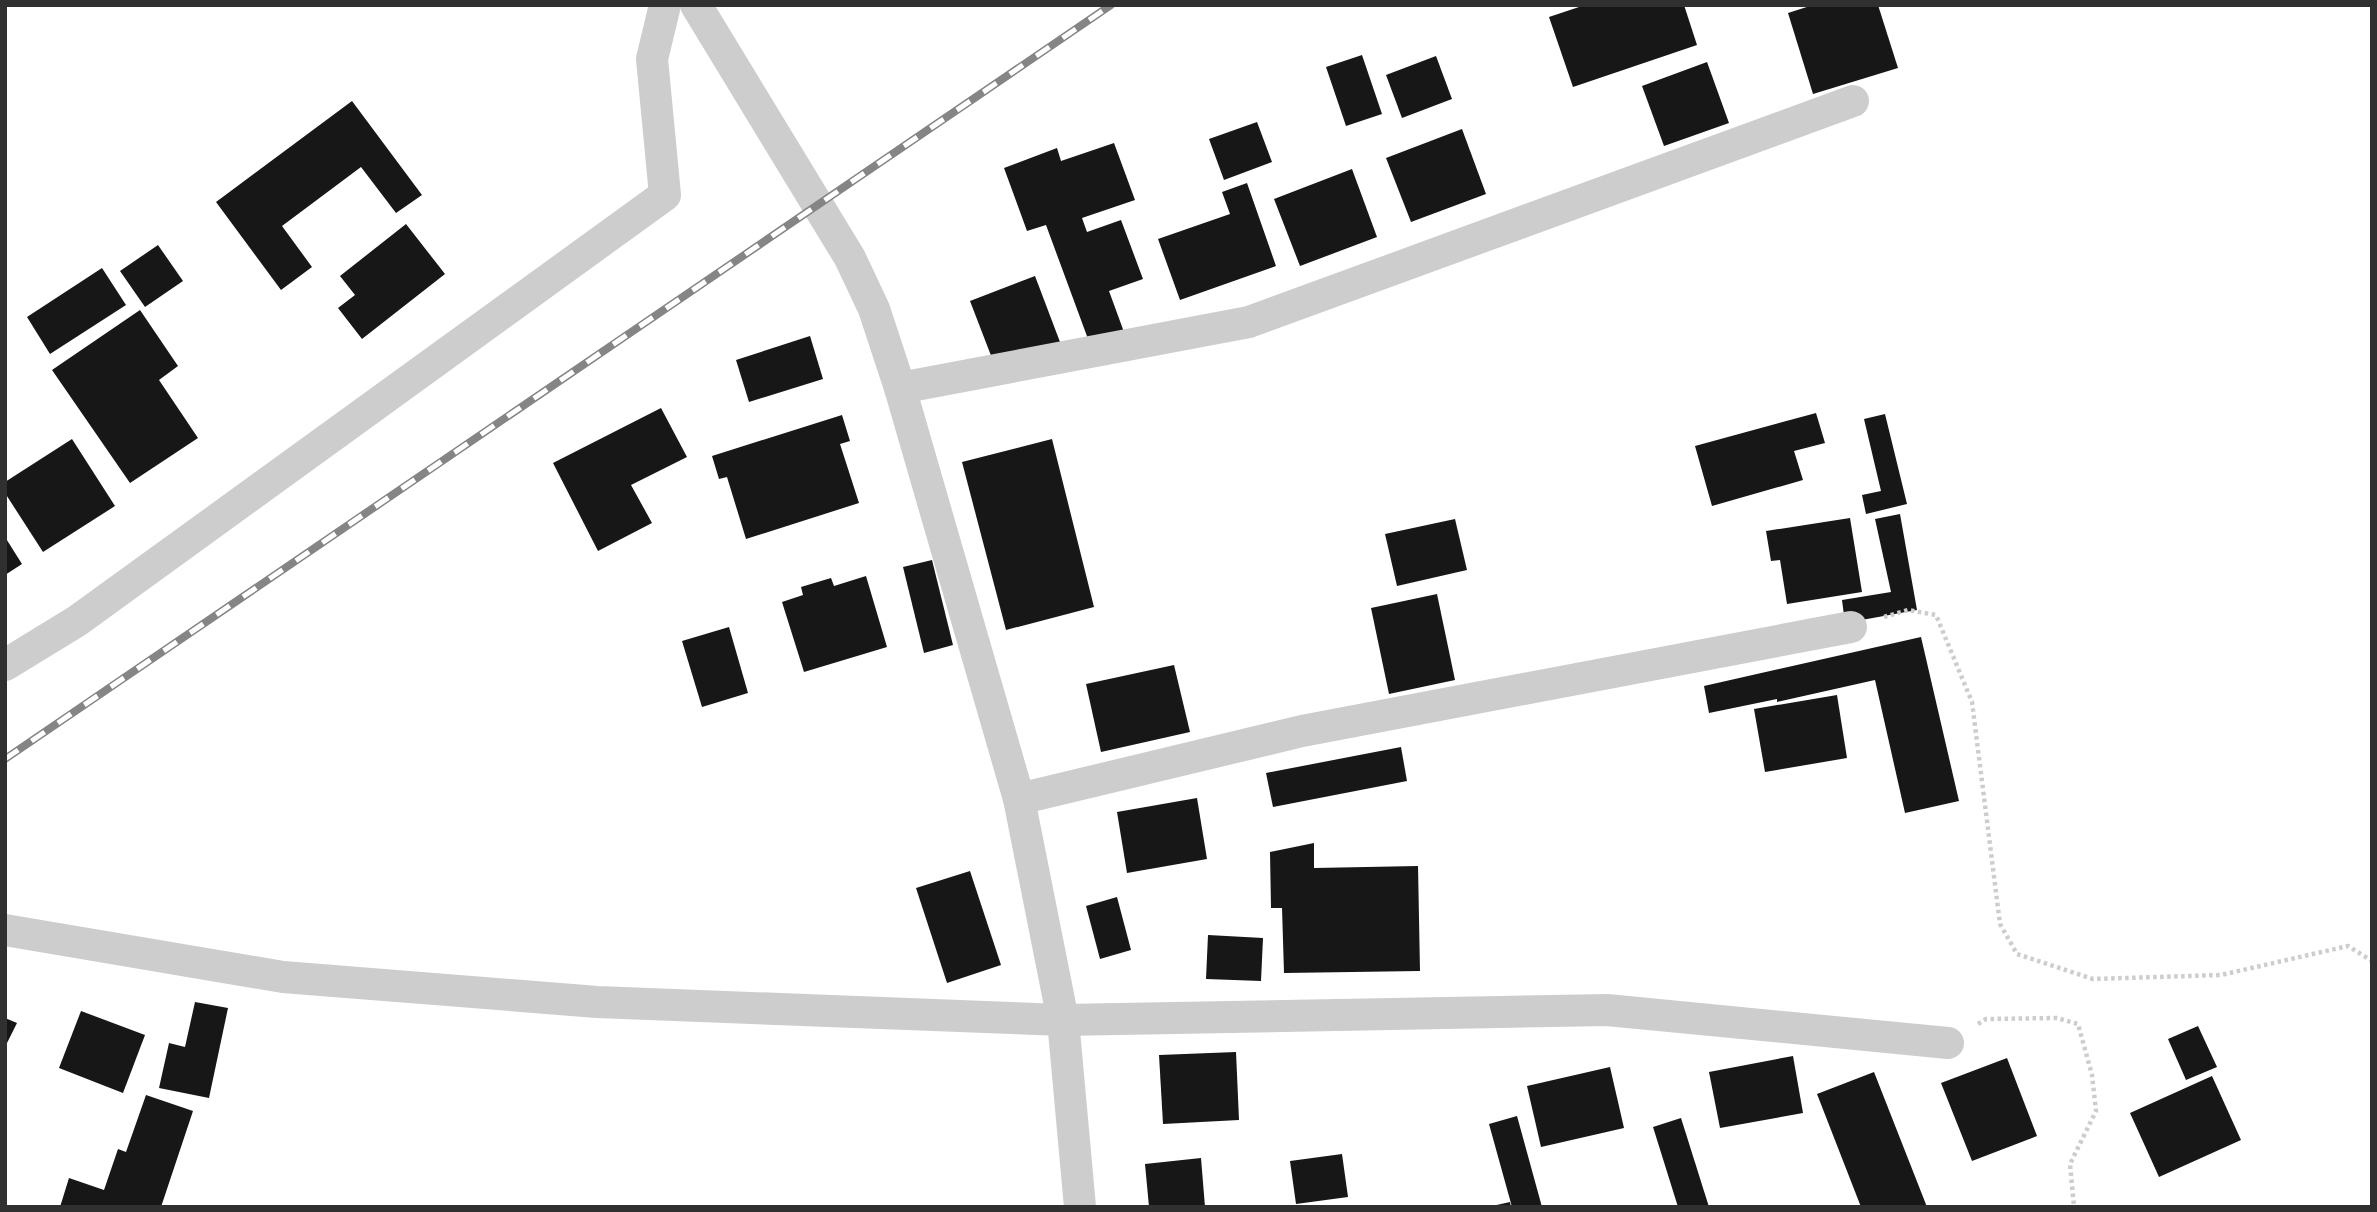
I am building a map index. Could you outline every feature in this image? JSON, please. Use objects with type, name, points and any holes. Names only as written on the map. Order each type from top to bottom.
[{"type":"street","points":[[5,665],[77,621],[665,195],[652,59],[664,5]]},
{"type":"street","points":[[696,5],[850,258],[874,309],[900,388],[1019,799],[1063,1020],[1080,1207]]},
{"type":"street","points":[[900,388],[1249,322],[1853,101]]},
{"type":"street","points":[[1019,799],[1302,732],[1851,627]]},
{"type":"street","points":[[5,930],[283,977],[597,1002],[1063,1020],[1608,1010],[1948,1043]]},
{"type":"path","points":[[1851,627],[1908,610],[1936,615],[1972,702],[2000,924],[2017,954],[2093,979],[2221,975],[2348,946],[2372,961]]},
{"type":"path","points":[[1948,1043],[1986,1019],[2057,1018],[2078,1024],[2092,1075],[2096,1111],[2070,1164],[2074,1207]]},
{"type":"building","points":[[1585,5],[1684,5],[1697,45],[1573,87],[1549,17]]},
{"type":"building","points":[[1813,5],[1878,5],[1898,68],[1813,94],[1788,13]]},
{"type":"building","points":[[1362,55],[1382,114],[1346,126],[1326,67]]},
{"type":"building","points":[[1436,56],[1452,99],[1402,118],[1386,75]]},
{"type":"building","points":[[1707,62],[1729,123],[1664,146],[1642,86]]},
{"type":"building","points":[[352,101],[422,195],[396,213],[361,167],[282,226],[312,267],[281,290],[216,202]]},
{"type":"building","points":[[1257,122],[1272,162],[1224,180],[1209,139]]},
{"type":"building","points":[[1462,129],[1486,194],[1411,222],[1386,158]]},
{"type":"building","points":[[1114,143],[1135,200],[1082,218],[1087,232],[1121,220],[1143,279],[1109,291],[1132,354],[1098,366],[1046,225],[1027,231],[1004,168],[1057,148],[1061,161]]},
{"type":"building","points":[[1352,169],[1377,237],[1300,266],[1274,199]]},
{"type":"building","points":[[1247,183],[1276,266],[1180,300],[1158,239],[1230,214],[1222,192]]},
{"type":"building","points":[[406,224],[445,274],[362,339],[338,308],[355,295],[340,276]]},
{"type":"building","points":[[158,245],[183,281],[145,307],[120,271]]},
{"type":"building","points":[[102,268],[126,305],[50,354],[27,317]]},
{"type":"building","points":[[1035,276],[1060,342],[995,366],[970,301]]},
{"type":"building","points":[[140,310],[178,366],[159,380],[198,438],[130,483],[52,370]]},
{"type":"building","points":[[810,336],[823,379],[749,402],[736,360]]},
{"type":"building","points":[[661,408],[687,457],[631,485],[652,523],[598,551],[553,463]]},
{"type":"building","points":[[1816,413],[1825,443],[1794,451],[1803,480],[1712,506],[1695,446]]},
{"type":"building","points":[[1885,414],[1907,504],[1866,514],[1862,495],[1881,491],[1864,419]]},
{"type":"building","points":[[842,415],[850,441],[840,444],[859,503],[746,539],[727,477],[719,479],[712,456]]},
{"type":"building","points":[[72,439],[115,506],[43,552],[5,493],[5,482]]},
{"type":"building","points":[[1052,439],[1094,607],[1006,630],[962,462]]},
{"type":"building","points":[[1900,514],[1917,610],[1845,623],[1842,600],[1891,592],[1875,519]]},
{"type":"building","points":[[1850,518],[1862,592],[1787,604],[1780,560],[1771,561],[1766,531]]},
{"type":"building","points":[[1455,519],[1467,570],[1397,586],[1385,534]]},
{"type":"building","points":[[5,537],[22,564],[5,575]]},
{"type":"building","points":[[932,560],[953,645],[924,653],[903,567]]},
{"type":"building","points":[[866,576],[887,647],[804,672],[782,602],[803,595],[801,587],[831,578],[834,586]]},
{"type":"building","points":[[1437,594],[1455,680],[1389,694],[1371,608]]},
{"type":"building","points":[[729,627],[748,693],[702,707],[682,641]]},
{"type":"building","points":[[1921,637],[1959,801],[1905,813],[1875,680],[1777,702],[1777,699],[1709,713],[1704,686]]},
{"type":"building","points":[[1174,665],[1190,732],[1101,752],[1086,684]]},
{"type":"building","points":[[1837,695],[1847,758],[1765,772],[1754,709]]},
{"type":"building","points":[[1401,747],[1407,781],[1273,807],[1266,773]]},
{"type":"building","points":[[1197,798],[1207,859],[1127,873],[1117,812]]},
{"type":"building","points":[[1314,843],[1314,868],[1418,866],[1420,971],[1284,973],[1282,908],[1271,908],[1270,852]]},
{"type":"building","points":[[970,871],[1001,965],[947,983],[916,888]]},
{"type":"building","points":[[1117,897],[1131,950],[1100,959],[1086,906]]},
{"type":"building","points":[[1208,935],[1263,938],[1261,981],[1206,979]]},
{"type":"building","points":[[195,1002],[228,1008],[209,1098],[159,1088],[169,1043],[185,1047]]},
{"type":"building","points":[[81,1011],[145,1035],[123,1093],[59,1068]]},
{"type":"building","points":[[5,1018],[17,1023],[5,1047]]},
{"type":"building","points":[[2198,1026],[2217,1067],[2186,1080],[2168,1039]]},
{"type":"building","points":[[1236,1052],[1239,1120],[1163,1124],[1159,1055]]},
{"type":"building","points":[[1793,1056],[1803,1113],[1720,1128],[1709,1072]]},
{"type":"building","points":[[2007,1058],[2037,1136],[1972,1161],[1941,1083]]},
{"type":"building","points":[[1610,1067],[1624,1128],[1541,1147],[1527,1086]]},
{"type":"building","points":[[1874,1072],[1927,1207],[1861,1207],[1817,1094]]},
{"type":"building","points":[[2212,1076],[2241,1140],[2159,1177],[2130,1113]]},
{"type":"building","points":[[146,1095],[193,1111],[161,1207],[60,1207],[69,1178],[104,1190],[118,1149],[126,1152]]},
{"type":"building","points":[[1517,1116],[1542,1207],[1512,1207],[1489,1124]]},
{"type":"building","points":[[1681,1118],[1709,1207],[1678,1207],[1653,1127]]},
{"type":"building","points":[[1342,1154],[1348,1197],[1296,1204],[1290,1161]]},
{"type":"building","points":[[1201,1158],[1205,1207],[1149,1207],[1145,1164]]},
{"type":"building","points":[[1510,1202],[1511,1207],[1492,1207],[1492,1206]]},
{"type":"railway","points":[[5,759],[1111,5]]}]
